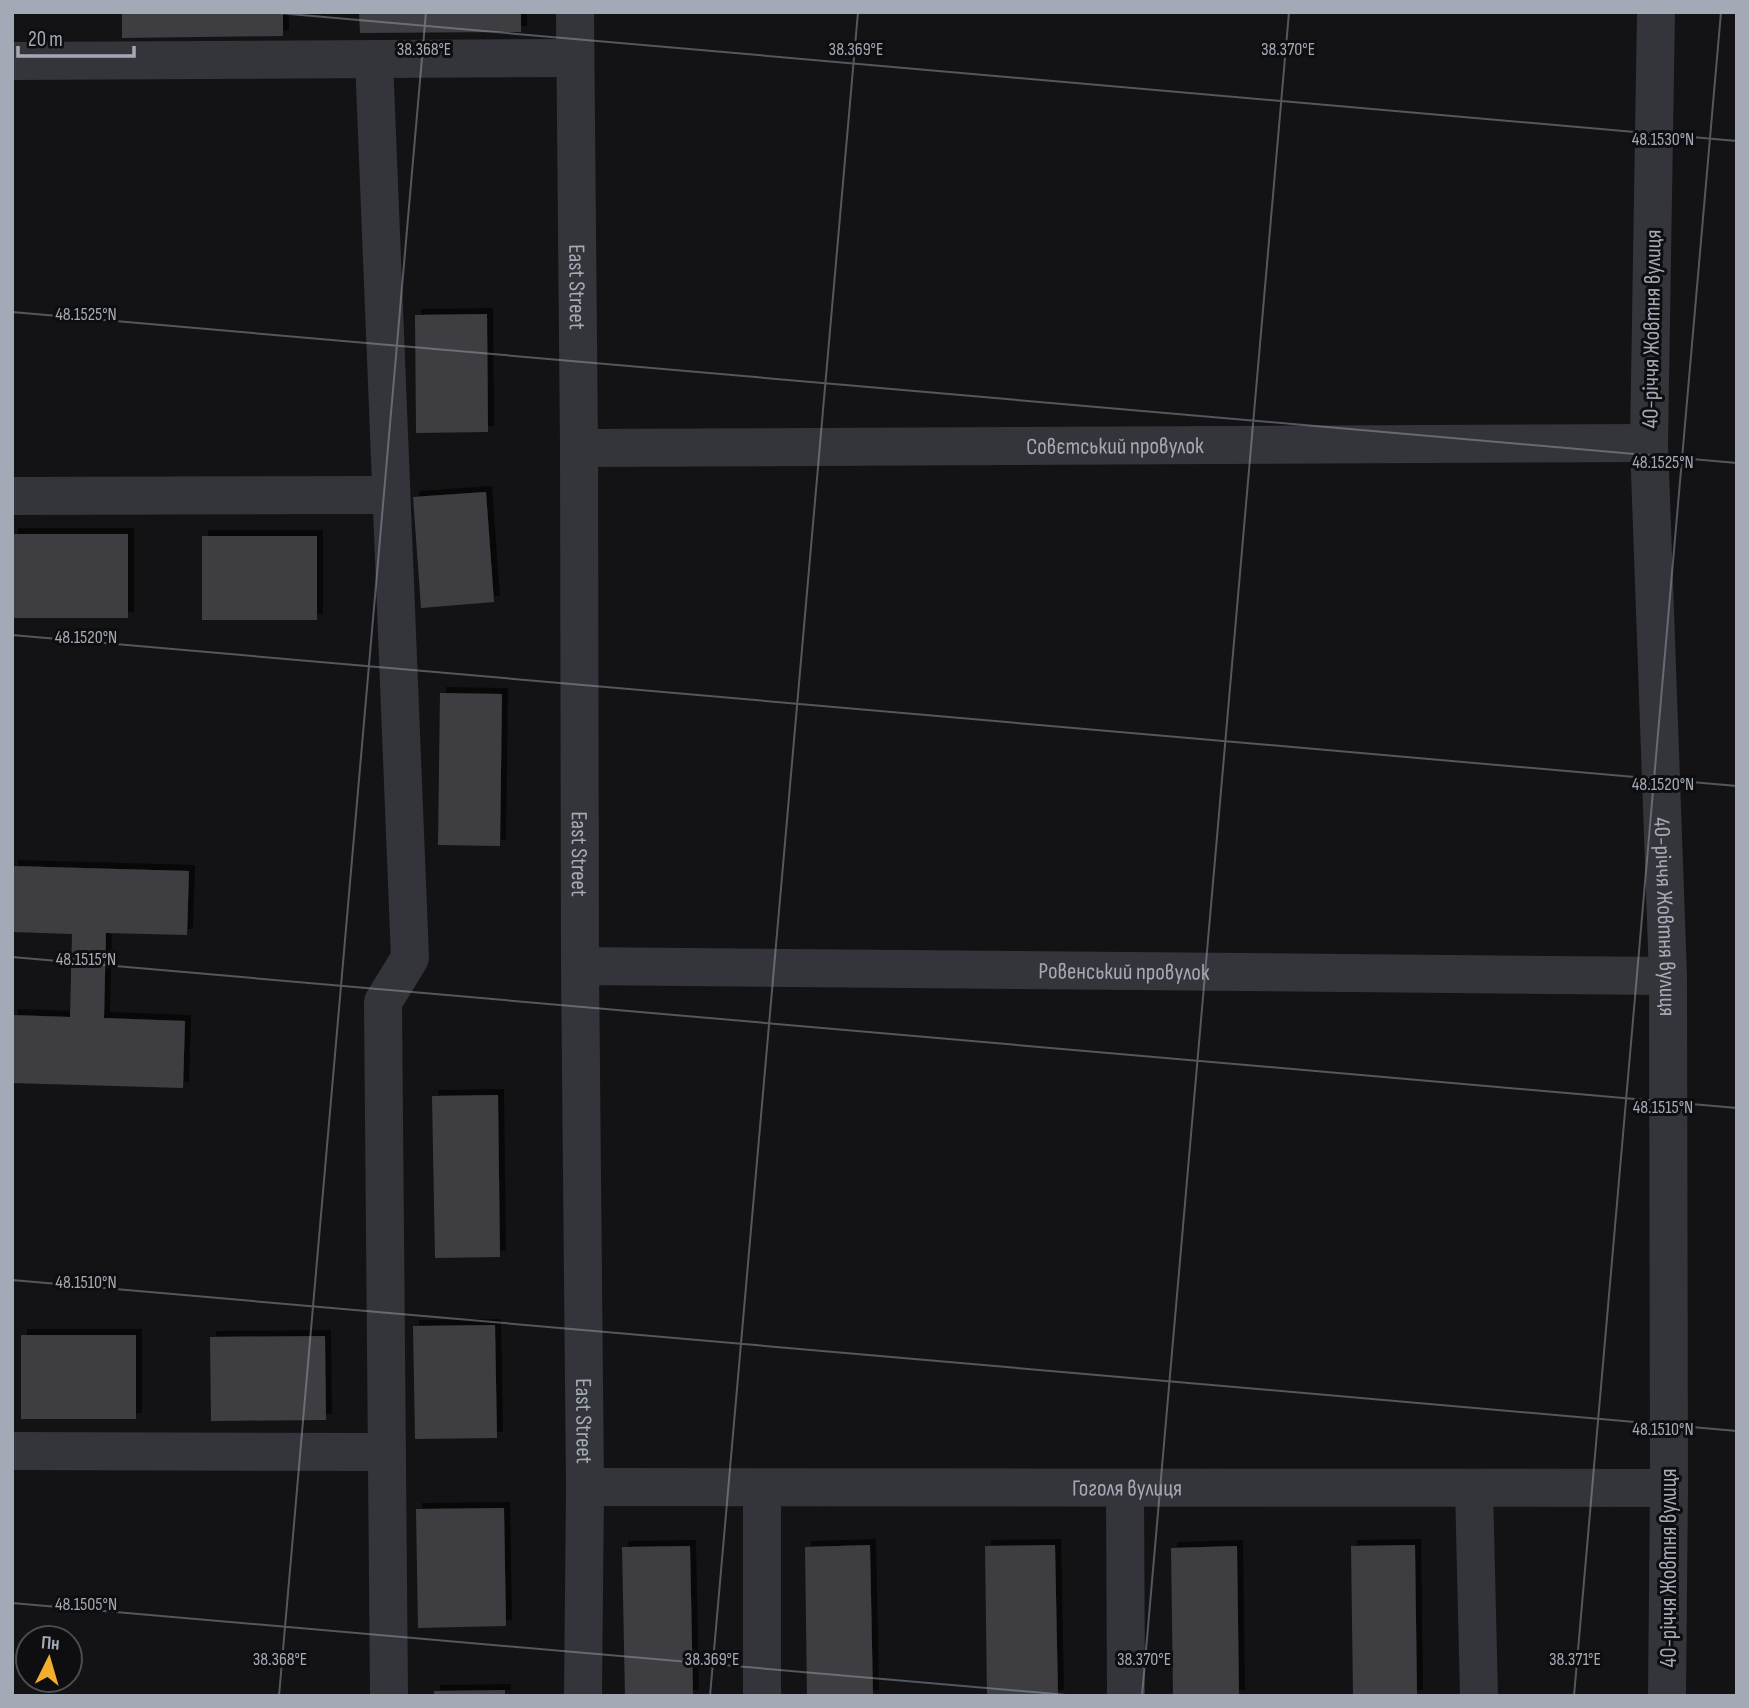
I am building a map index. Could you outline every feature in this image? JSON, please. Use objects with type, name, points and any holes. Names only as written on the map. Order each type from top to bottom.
[{"type":"street","name":"East Street","points":[[575,12],[585,1488],[583,1696]]},
{"type":"street","name":"40-річчя Жовтня вулиця","points":[[1656,12],[1649,443],[1668,976],[1667,1696]]},
{"type":"street","points":[[12,61],[575,58]]},
{"type":"street","points":[[374,59],[410,958],[383,1002],[389,1696]]},
{"type":"street","name":"Совєтський провулок","points":[[579,449],[1649,443]]},
{"type":"street","points":[[12,496],[391,495]]},
{"type":"street","name":"Ровенський провулок","points":[[580,966],[1668,976]]},
{"type":"street","points":[[12,1451],[387,1452]]},
{"type":"street","name":"Гоголя вулиця","points":[[585,1488],[1669,1488]]},
{"type":"street","points":[[762,1488],[762,1696]]},
{"type":"street","points":[[1125,1488],[1126,1696]]},
{"type":"street","points":[[1474,1488],[1479,1696]]},
{"type":"building","points":[[122,12],[283,12],[283,36],[122,38]]},
{"type":"building","points":[[359,12],[521,12],[521,32],[360,33]]},
{"type":"building","points":[[487,314],[488,432],[416,433],[415,315]]},
{"type":"building","points":[[486,492],[494,602],[421,608],[413,497]]},
{"type":"building","points":[[12,534],[128,534],[128,618],[12,618]]},
{"type":"building","points":[[202,536],[317,536],[317,620],[202,620]]},
{"type":"building","points":[[440,693],[502,694],[500,846],[438,845]]},
{"type":"building","points":[[12,866],[189,871],[187,935],[106,933],[104,1018],[185,1021],[183,1088],[12,1083],[12,1015],[70,1017],[72,934],[12,932]]},
{"type":"building","points":[[498,1095],[500,1257],[435,1258],[432,1096]]},
{"type":"building","points":[[495,1325],[497,1438],[415,1439],[413,1326]]},
{"type":"building","points":[[21,1335],[136,1335],[136,1419],[21,1419]]},
{"type":"building","points":[[325,1336],[326,1420],[211,1421],[210,1337]]},
{"type":"building","points":[[504,1508],[506,1626],[418,1628],[416,1509]]},
{"type":"building","points":[[870,1545],[873,1696],[807,1696],[805,1547]]},
{"type":"building","points":[[1055,1545],[1058,1696],[987,1696],[985,1546]]},
{"type":"building","points":[[1415,1545],[1417,1696],[1353,1696],[1351,1546]]},
{"type":"building","points":[[690,1546],[693,1696],[625,1696],[622,1547]]},
{"type":"building","points":[[1237,1546],[1239,1696],[1173,1696],[1171,1548]]},
{"type":"building","points":[[505,1690],[505,1696],[434,1696],[434,1691]]}]
